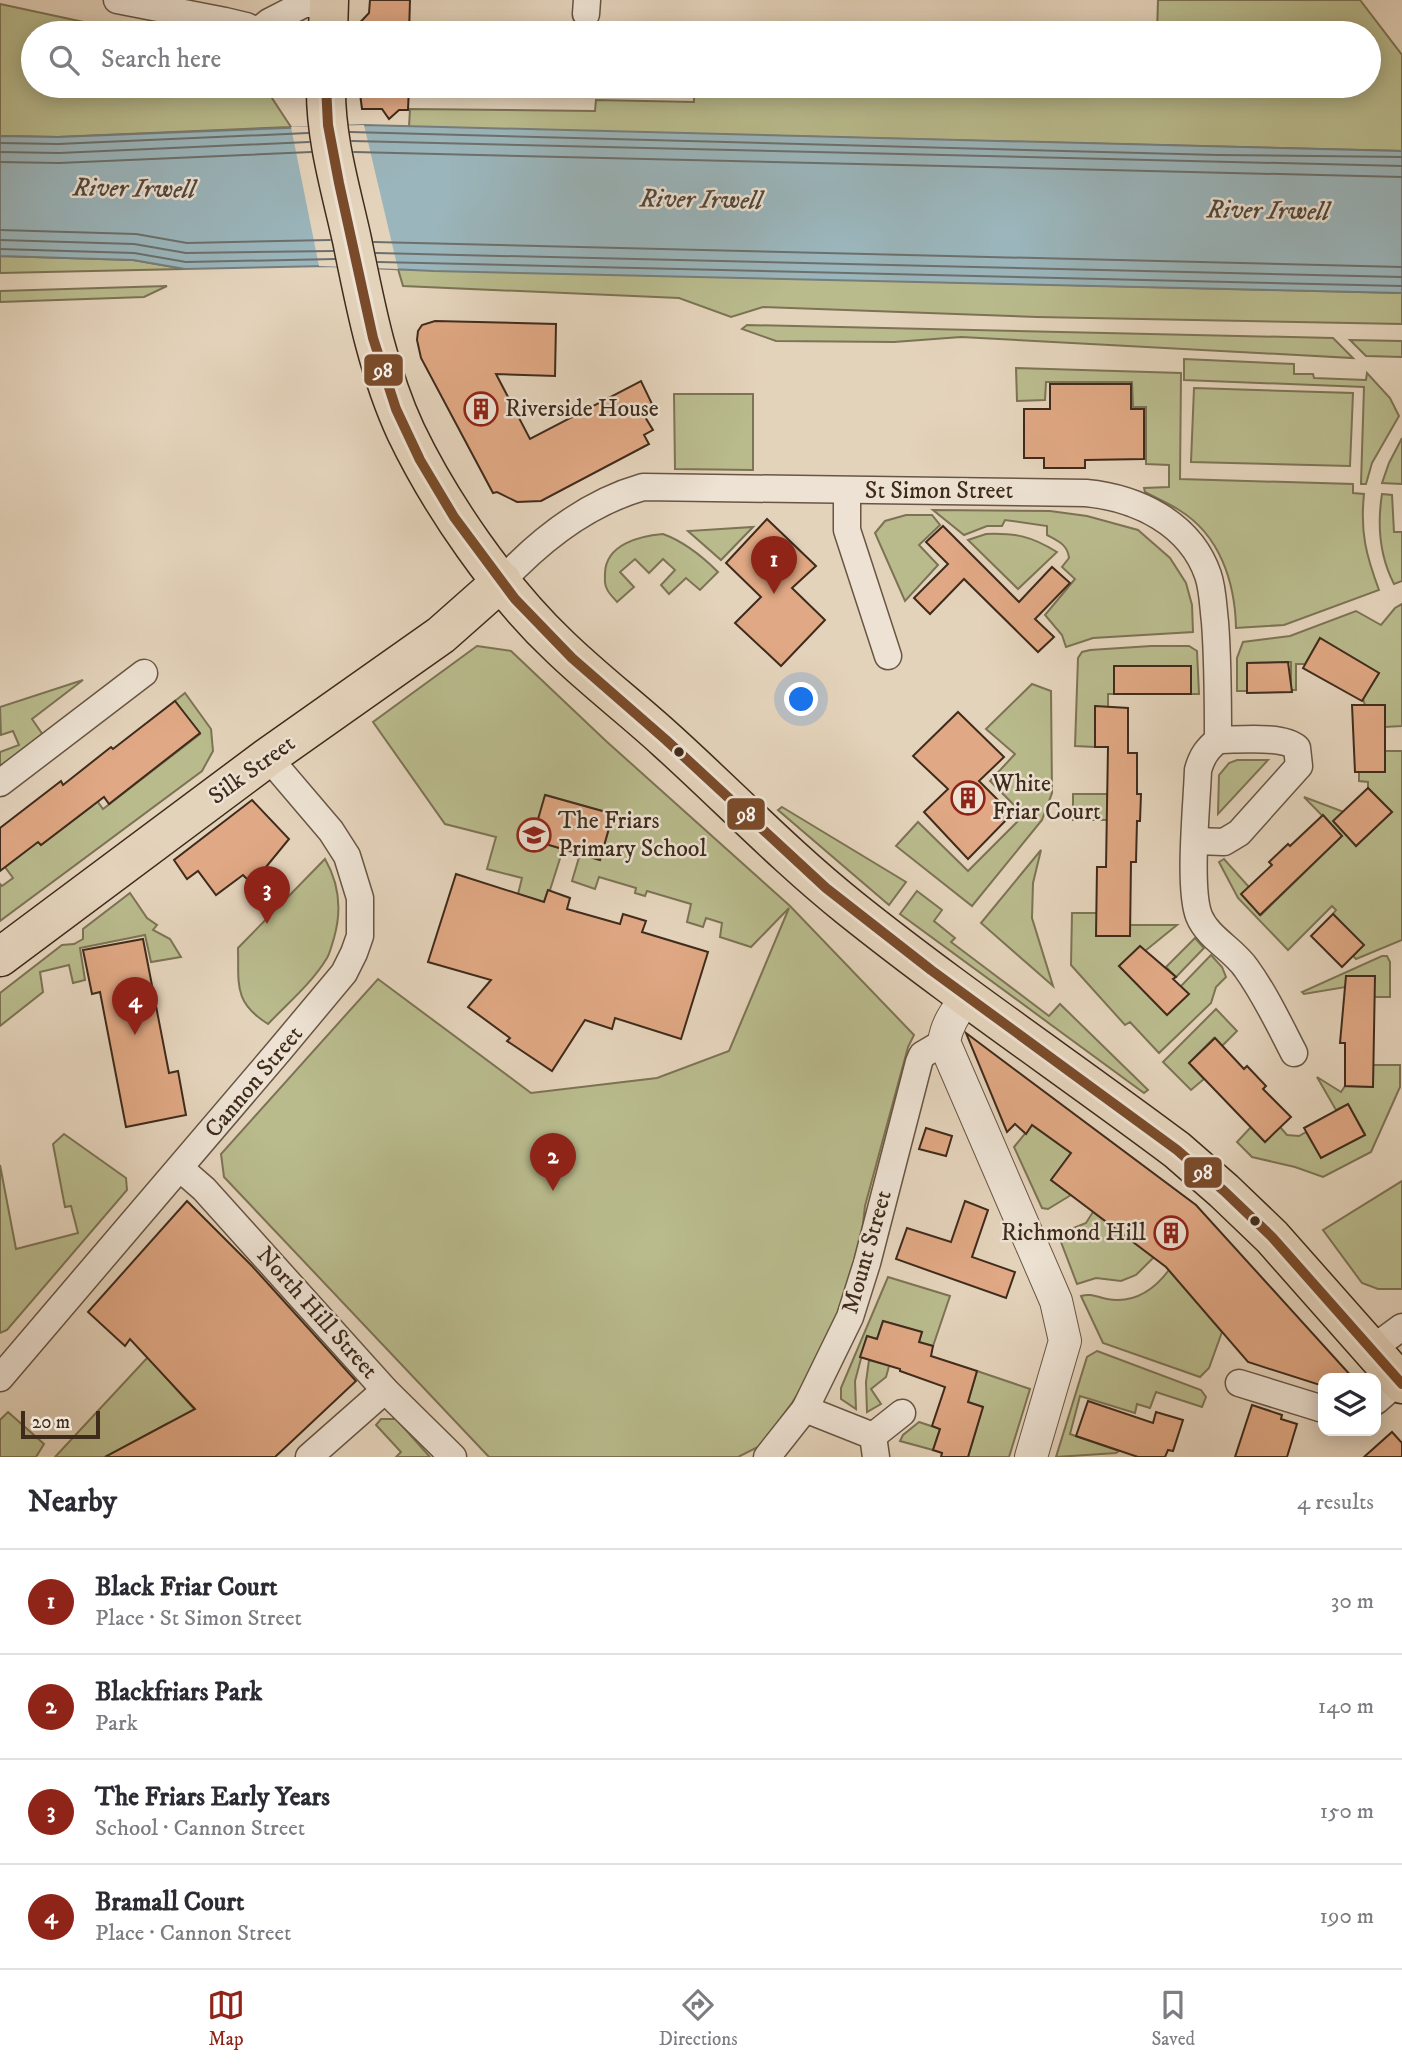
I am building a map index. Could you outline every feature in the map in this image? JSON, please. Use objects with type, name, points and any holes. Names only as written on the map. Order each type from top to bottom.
[{"type":"main road","points":[[321,101],[373,338],[404,429],[458,524],[502,581],[556,643],[848,907],[1177,1150],[1224,1191],[1272,1237],[1372,1349],[1392,1389]]},
{"type":"main road","name":"Silk Street","points":[[0,957],[268,757],[441,635],[502,581]]},
{"type":"street","points":[[117,0],[225,21]]},
{"type":"street","points":[[271,21],[304,4],[328,13]]},
{"type":"street","name":"St Simon Street","points":[[502,581],[533,548],[577,517],[607,499],[643,487],[1110,495],[1128,500],[1164,519],[1190,542],[1208,576],[1216,638],[1218,740]]},
{"type":"street","points":[[847,491],[847,530],[888,656]]},
{"type":"street","points":[[0,783],[144,673]]},
{"type":"street","points":[[1196,841],[1224,842],[1239,833],[1298,766],[1297,748],[1292,743],[1276,740],[1218,740],[1208,748],[1198,770],[1196,841],[1195,884],[1198,913],[1207,928],[1245,966],[1270,1006],[1294,1053]]},
{"type":"street","name":"Cannon Street","points":[[0,1378],[181,1169],[344,973],[360,936],[360,898],[347,856],[331,831],[268,757]]},
{"type":"street","points":[[967,997],[953,1016],[944,1042],[1056,1301],[1065,1341],[1031,1457]]},
{"type":"street","name":"Mount Street","points":[[766,1457],[805,1409],[853,1306],[867,1263],[919,1062],[922,1055],[944,1042]]},
{"type":"street","name":"North Hill Street","points":[[181,1169],[204,1189],[385,1390],[453,1457]]},
{"type":"street","points":[[1372,1349],[1402,1327]]},
{"type":"street","points":[[1238,1382],[1318,1407]]},
{"type":"street","points":[[309,1457],[385,1390]]},
{"type":"street","points":[[805,1409],[874,1446],[902,1413]]},
{"type":"green space","points":[[1158,0],[1360,0],[1376,21],[1157,21]]},
{"type":"green space","points":[[0,4],[79,21],[21,21],[21,98],[272,98],[291,127],[58,137],[0,136]]},
{"type":"green space","points":[[1381,28],[1402,55],[1402,151],[409,127],[410,109],[595,111],[596,100],[694,102],[694,98],[1381,98]]},
{"type":"green space","points":[[0,256],[133,260],[185,269],[0,273]]},
{"type":"green space","points":[[398,269],[1402,293],[1402,324],[1037,317],[763,307],[731,317],[679,298],[403,286]]},
{"type":"green space","points":[[167,286],[144,297],[0,302],[0,291]]},
{"type":"green space","points":[[747,325],[1333,338],[1353,358],[961,337],[894,342],[776,341],[742,329]]},
{"type":"green space","points":[[1350,340],[1402,341],[1402,357],[1366,356]]},
{"type":"green space","points":[[1184,359],[1294,364],[1294,374],[1313,374],[1314,378],[1366,380],[1367,373],[1390,398],[1399,416],[1372,463],[1366,484],[1361,484],[1364,387],[1184,380]]},
{"type":"green space","points":[[1016,368],[1181,373],[1180,479],[1353,484],[1353,493],[1364,494],[1365,543],[1379,590],[1284,625],[1236,628],[1228,577],[1215,546],[1193,520],[1175,507],[1145,492],[1144,488],[1169,487],[1169,465],[1146,464],[1146,407],[1133,407],[1132,382],[1046,382],[1045,400],[1017,401]]},
{"type":"green space","points":[[1194,388],[1353,393],[1350,466],[1191,462]]},
{"type":"green space","points":[[674,394],[753,394],[753,470],[675,469]]},
{"type":"green space","points":[[1402,438],[1402,484],[1382,483],[1389,463]]},
{"type":"green space","points":[[1382,494],[1392,495],[1394,532],[1402,532],[1402,581],[1394,584],[1380,540]]},
{"type":"green space","points":[[933,510],[1050,511],[1087,516],[1138,530],[1170,558],[1186,583],[1192,605],[1193,632],[1093,638],[1066,647],[1062,635],[1045,615],[1075,579],[1062,567],[1069,558],[1067,550],[1047,535],[1047,526],[1005,520],[1002,526],[987,526],[964,535]]},
{"type":"green space","points":[[906,515],[932,515],[940,525],[919,545],[938,565],[905,601],[875,533],[885,521]]},
{"type":"green space","points":[[753,527],[721,560],[688,531]]},
{"type":"green space","points":[[663,534],[693,550],[718,572],[700,590],[686,578],[669,594],[661,585],[675,570],[663,559],[649,573],[635,559],[620,572],[634,587],[617,602],[605,583],[607,563],[611,555],[626,543]]},
{"type":"green space","points":[[986,534],[1023,537],[1057,552],[1018,589],[968,540]]},
{"type":"green space","points":[[1402,604],[1402,726],[1385,727],[1385,705],[1365,705],[1363,699],[1379,673],[1320,638],[1305,664],[1296,664],[1296,690],[1291,690],[1291,662],[1248,663],[1247,691],[1237,691],[1237,658],[1243,642],[1290,636],[1356,611],[1381,625],[1395,608]]},
{"type":"green space","points":[[477,646],[511,651],[606,741],[790,906],[914,1035],[908,1047],[865,1206],[861,1241],[852,1280],[812,1371],[792,1403],[760,1446],[738,1457],[489,1457],[224,1177],[221,1154],[378,979],[531,1093],[657,1078],[729,1051],[789,908],[751,947],[720,937],[722,923],[706,918],[703,927],[687,922],[691,904],[647,891],[645,896],[635,893],[636,888],[599,877],[595,889],[572,881],[580,854],[600,860],[613,814],[546,795],[532,840],[563,849],[544,902],[518,894],[522,878],[487,869],[496,837],[445,824],[373,722]]},
{"type":"green space","points":[[1151,646],[1189,646],[1197,651],[1199,694],[1191,694],[1191,666],[1114,666],[1114,694],[1108,694],[1108,707],[1095,707],[1095,747],[1075,746],[1078,658],[1082,652]]},
{"type":"green space","points":[[83,680],[32,719],[43,735],[0,768],[0,752],[19,745],[13,731],[1,735],[0,707]]},
{"type":"green space","points":[[1032,684],[1051,691],[1052,793],[1042,820],[972,906],[896,846],[918,822],[968,871],[1024,815],[990,781],[1015,754],[986,729]]},
{"type":"green space","points":[[185,693],[211,729],[213,751],[202,771],[0,921],[0,884],[2,886],[13,878],[5,867],[28,829],[41,845],[92,806],[87,787],[103,809],[200,734],[175,701]]},
{"type":"green space","points":[[1385,751],[1402,751],[1402,940],[1356,959],[1353,956],[1363,945],[1333,914],[1336,910],[1332,906],[1288,950],[1238,898],[1219,862],[1224,859],[1249,887],[1261,915],[1342,836],[1304,797],[1344,812],[1356,846],[1392,812],[1368,788],[1368,782],[1359,781],[1359,772],[1384,772]]},
{"type":"green space","points":[[1237,760],[1268,760],[1218,814],[1219,775],[1229,763]]},
{"type":"green space","points":[[1073,794],[1107,794],[1107,820],[1073,820]]},
{"type":"green space","points":[[782,807],[906,882],[889,905],[778,810]]},
{"type":"green space","points":[[1041,850],[1033,883],[1032,918],[1053,986],[981,923]]},
{"type":"green space","points":[[325,859],[334,878],[338,898],[337,928],[330,951],[314,976],[268,1024],[243,1000],[239,982],[238,948]]},
{"type":"green space","points":[[917,891],[942,910],[934,921],[955,938],[951,942],[1049,1016],[1060,1004],[1148,1090],[1144,1093],[900,914]]},
{"type":"green space","points":[[130,893],[147,918],[157,925],[153,930],[170,939],[181,957],[151,962],[145,935],[80,948],[85,980],[73,983],[69,965],[40,972],[43,992],[0,1026],[0,993],[62,945],[74,944],[83,939],[83,929]]},
{"type":"green space","points":[[1072,913],[1097,913],[1097,936],[1126,936],[1126,925],[1177,925],[1145,951],[1140,946],[1119,966],[1167,1014],[1181,986],[1211,955],[1222,967],[1226,977],[1216,987],[1211,1003],[1159,1053],[1130,1022],[1125,1025],[1071,965]]},
{"type":"green space","points":[[1195,938],[1204,948],[1176,977],[1166,967]]},
{"type":"green space","points":[[1387,956],[1390,962],[1390,997],[1374,997],[1374,976],[1346,976],[1346,987],[1304,994],[1302,992]]},
{"type":"green space","points":[[1216,1009],[1237,1031],[1222,1046],[1214,1038],[1189,1063],[1204,1079],[1191,1090],[1163,1062]]},
{"type":"green space","points":[[1373,1065],[1400,1065],[1400,1087],[1371,1152],[1323,1177],[1252,1157],[1237,1142],[1251,1127],[1265,1142],[1280,1127],[1287,1135],[1299,1136],[1306,1132],[1321,1158],[1365,1134],[1348,1104],[1336,1110],[1317,1077],[1341,1092],[1345,1086],[1373,1087]]},
{"type":"green space","points":[[1032,1125],[1071,1153],[1051,1180],[1071,1195],[1048,1209],[1042,1208],[1014,1147]]},
{"type":"green space","points":[[64,1134],[126,1178],[127,1190],[7,1330],[0,1333],[0,1165],[16,1249],[78,1233],[71,1206],[65,1207],[53,1144]]},
{"type":"green space","points":[[1402,1181],[1402,1289],[1378,1289],[1362,1283],[1323,1230]]},
{"type":"green space","points":[[1093,1212],[1154,1257],[1136,1275],[1121,1281],[1096,1278],[1077,1284],[1061,1242],[1066,1231],[1086,1223]]},
{"type":"green space","points":[[1169,1270],[1222,1332],[1209,1368],[1200,1377],[1103,1343],[1081,1296],[1117,1300],[1135,1297],[1157,1284]]},
{"type":"green space","points":[[888,1277],[950,1296],[933,1346],[919,1342],[922,1332],[883,1321],[877,1339],[867,1336],[855,1381],[856,1409],[841,1399],[841,1388]]},
{"type":"green space","points":[[1097,1351],[1201,1390],[1206,1397],[1202,1407],[1156,1392],[1150,1408],[1137,1404],[1135,1413],[1080,1396],[1070,1434],[1119,1451],[1056,1457],[1087,1357]]},
{"type":"green space","points":[[148,1357],[234,1454],[186,1454],[168,1423],[106,1457],[55,1457]]},
{"type":"green space","points":[[882,1357],[891,1359],[886,1377],[871,1389],[881,1404],[867,1412],[866,1382],[869,1360],[880,1363]]},
{"type":"green space","points":[[977,1371],[1030,1389],[1009,1457],[968,1457],[983,1407],[968,1402]]},
{"type":"green space","points":[[8,1412],[44,1444],[36,1457],[0,1457],[0,1420]]},
{"type":"green space","points":[[381,1419],[396,1419],[430,1457],[396,1457],[401,1452],[376,1425]]},
{"type":"green space","points":[[919,1422],[940,1429],[933,1450],[900,1441],[903,1435]]},
{"type":"water","name":"River Irwell","points":[[364,125],[1402,151],[1402,293],[433,271],[328,266],[185,269],[133,260],[0,256],[0,136],[58,137]]},
{"type":"pier","points":[[364,125],[398,269],[319,266],[291,127]]},
{"type":"building","points":[[370,0],[410,0],[409,21],[361,21],[369,13]]},
{"type":"building","points":[[361,98],[408,98],[408,110],[399,110],[389,119],[382,109],[362,109]]},
{"type":"building","name":"Riverside House","points":[[435,321],[556,324],[555,376],[496,374],[530,439],[641,381],[653,406],[642,412],[653,430],[644,435],[649,444],[541,501],[517,502],[497,492],[493,493],[421,358],[418,331],[422,325]]},
{"type":"building","points":[[1050,384],[1131,384],[1131,409],[1144,409],[1144,459],[1085,460],[1085,468],[1044,468],[1044,458],[1024,458],[1024,409],[1050,409]]},
{"type":"building","points":[[767,519],[816,566],[792,588],[825,620],[781,666],[735,623],[761,597],[726,563]]},
{"type":"building","points":[[943,526],[1019,602],[1052,567],[1070,583],[1035,619],[1054,637],[1038,652],[964,579],[930,614],[914,598],[948,564],[926,542]]},
{"type":"building","points":[[1320,638],[1379,673],[1362,701],[1303,668]]},
{"type":"building","points":[[1288,662],[1292,692],[1247,693],[1247,663]]},
{"type":"building","points":[[1114,666],[1191,666],[1191,694],[1114,694]]},
{"type":"building","points":[[175,701],[200,733],[109,804],[104,797],[41,845],[38,842],[0,871],[0,828],[61,781],[63,785],[111,747],[113,749]]},
{"type":"building","points":[[1352,705],[1385,705],[1385,772],[1355,772]]},
{"type":"building","points":[[1095,706],[1128,708],[1128,753],[1137,753],[1137,794],[1141,794],[1140,821],[1137,821],[1136,862],[1131,862],[1130,936],[1096,936],[1097,867],[1106,867],[1108,747],[1095,747]]},
{"type":"building","name":"White Friar Court","points":[[958,712],[1004,757],[979,781],[1012,814],[968,859],[924,812],[948,789],[913,756]]},
{"type":"building","points":[[1368,788],[1392,812],[1356,846],[1333,821]]},
{"type":"building","points":[[545,795],[613,814],[600,860],[532,840]]},
{"type":"building","points":[[252,800],[289,839],[252,884],[243,875],[216,895],[198,871],[187,879],[174,860]]},
{"type":"building","points":[[1323,815],[1342,836],[1260,915],[1241,894],[1272,865],[1269,862]]},
{"type":"building","points":[[456,874],[544,902],[548,890],[570,898],[567,909],[620,924],[623,914],[646,921],[642,932],[708,952],[681,1039],[615,1018],[612,1029],[585,1020],[552,1071],[507,1041],[510,1038],[468,1007],[491,980],[428,962]]},
{"type":"building","points":[[1333,914],[1364,945],[1342,967],[1311,936]]},
{"type":"building","points":[[143,939],[169,1073],[178,1071],[186,1115],[126,1127],[100,992],[92,994],[83,950]]},
{"type":"building","points":[[1140,946],[1176,977],[1173,979],[1189,994],[1167,1015],[1119,966]]},
{"type":"building","points":[[1346,976],[1375,976],[1373,1087],[1345,1086],[1345,1043],[1340,1043]]},
{"type":"building","name":"Richmond Hill","points":[[966,1033],[1196,1205],[1348,1373],[1318,1373],[1318,1384],[1248,1362],[1166,1267],[1051,1180],[1071,1153],[1032,1125],[1026,1134],[1015,1124],[1007,1132]]},
{"type":"building","points":[[1215,1038],[1244,1069],[1247,1066],[1266,1086],[1263,1089],[1291,1117],[1265,1142],[1189,1063]]},
{"type":"building","points":[[1348,1104],[1365,1135],[1321,1158],[1304,1128]]},
{"type":"building","points":[[926,1128],[952,1136],[946,1156],[919,1149]]},
{"type":"building","points":[[187,1201],[252,1266],[356,1381],[275,1457],[105,1457],[195,1409],[130,1339],[125,1346],[88,1312]]},
{"type":"building","points":[[965,1201],[988,1210],[972,1257],[1015,1272],[1006,1298],[896,1259],[907,1228],[951,1242]]},
{"type":"building","points":[[883,1321],[922,1332],[919,1342],[933,1346],[931,1356],[977,1371],[968,1402],[983,1407],[968,1457],[941,1457],[942,1453],[933,1450],[940,1429],[932,1426],[945,1387],[860,1357],[867,1336],[877,1339]]},
{"type":"building","points":[[1088,1401],[1153,1423],[1156,1412],[1183,1420],[1173,1451],[1168,1450],[1165,1457],[1138,1457],[1076,1436]]},
{"type":"building","points":[[1252,1405],[1282,1415],[1281,1419],[1297,1424],[1287,1457],[1235,1457]]},
{"type":"building","points":[[1392,1432],[1402,1443],[1402,1457],[1364,1457]]},
{"type":"transit line","name":"98","points":[[327,98],[328,125],[339,183],[373,338],[396,409],[420,460],[454,517],[515,599],[572,658],[666,740],[826,888],[931,970],[1177,1150],[1224,1191],[1272,1237],[1402,1384]]},
{"type":"place","name":"Riverside House","points":[[481,409]]},
{"type":"place","name":"Black Friar Court","points":[[774,594]]},
{"type":"place","name":"White Friar Court","points":[[968,798]]},
{"type":"place","name":"The Friars Primary School","points":[[534,835]]},
{"type":"place","name":"The Friars Early Years","points":[[267,924]]},
{"type":"place","name":"Bramall Court","points":[[135,1035]]},
{"type":"place","name":"Blackfriars Park","points":[[553,1191]]},
{"type":"place","name":"Richmond Hill","points":[[1171,1233]]}]
